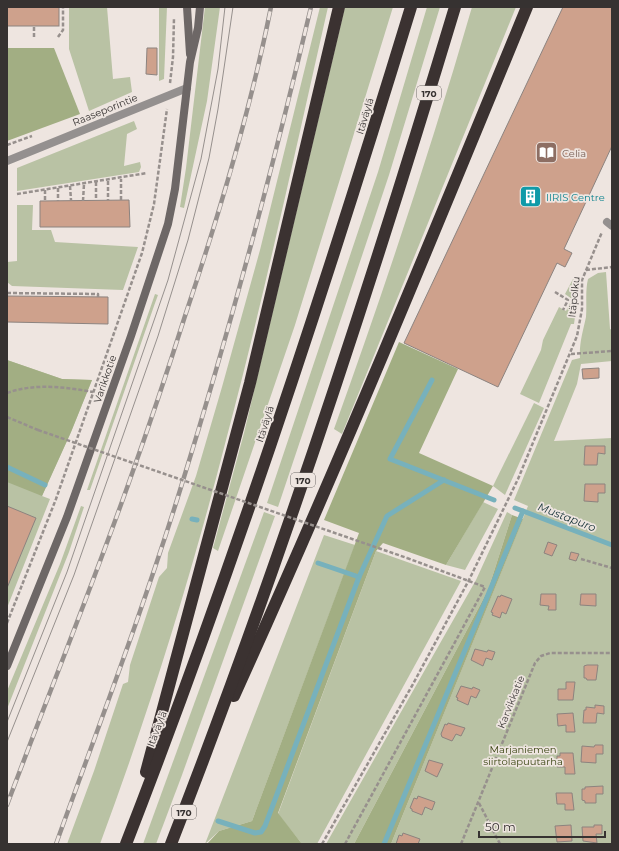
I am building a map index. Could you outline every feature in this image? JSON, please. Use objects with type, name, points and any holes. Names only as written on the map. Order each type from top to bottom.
[{"type":"highway","points":[[131,831],[250,383],[338,7]]},
{"type":"highway","name":"Itäväylä","points":[[126,844],[190,675],[240,535],[363,164],[411,7]]},
{"type":"highway","name":"170","points":[[171,844],[196,780],[284,535],[403,180],[455,7]]},
{"type":"highway","points":[[196,780],[307,533],[421,265],[527,7]]},
{"type":"main road","points":[[187,7],[190,62]]},
{"type":"main road","points":[[187,88],[190,62],[198,28],[200,7]]},
{"type":"main road","name":"Varikkotie","points":[[7,666],[67,517],[159,255],[175,189],[187,88]]},
{"type":"street","name":"Raaseporintie","points":[[7,161],[187,88]]},
{"type":"path","points":[[58,37],[63,30],[63,7]]},
{"type":"path","points":[[170,81],[173,57],[174,14]]},
{"type":"path","points":[[34,26],[34,36]]},
{"type":"path","points":[[7,623],[56,499],[150,226],[159,174],[166,114]]},
{"type":"path","points":[[17,194],[121,179],[148,173]]},
{"type":"path","points":[[121,179],[121,200]]},
{"type":"path","points":[[108,181],[108,200]]},
{"type":"path","points":[[96,182],[96,200]]},
{"type":"path","points":[[83,200],[84,184]]},
{"type":"path","points":[[70,186],[70,200]]},
{"type":"path","points":[[58,188],[58,201]]},
{"type":"path","points":[[45,190],[45,201]]},
{"type":"path","name":"Itäpolku","points":[[322,844],[413,684],[468,580],[518,479],[571,354],[577,336],[581,316],[582,280],[610,224]]},
{"type":"path","points":[[586,270],[612,267]]},
{"type":"path","points":[[555,292],[568,300],[563,310]]},
{"type":"path","points":[[7,293],[16,295],[98,294],[98,297]]},
{"type":"path","points":[[571,354],[612,351]]},
{"type":"path","points":[[7,393],[35,388],[70,388],[93,392]]},
{"type":"path","points":[[7,417],[38,430],[407,558],[486,587],[345,844]]},
{"type":"path","points":[[581,559],[612,568]]},
{"type":"path","name":"Karvikkatie","points":[[461,844],[535,663],[541,656],[550,653],[612,654]]},
{"type":"path","points":[[479,803],[500,844]]},
{"type":"green space","points":[[69,7],[107,7],[113,79],[130,77],[132,92],[89,111],[69,49]]},
{"type":"green space","points":[[159,7],[167,7],[164,79],[159,81]]},
{"type":"green space","points":[[205,7],[220,7],[207,101],[184,208],[180,207]]},
{"type":"green space","points":[[320,7],[328,7],[279,224],[213,491],[184,593],[152,694],[100,844],[67,844],[94,771],[123,684],[128,682],[130,665],[159,577],[167,568],[168,553],[196,476],[260,250]]},
{"type":"green space","points":[[345,7],[393,7],[295,325],[218,551],[213,548],[244,433]]},
{"type":"green space","points":[[427,7],[440,7],[389,175],[278,507],[267,503],[378,172]]},
{"type":"green space","points":[[472,7],[516,7],[342,434],[334,429],[406,219]]},
{"type":"green space","points":[[7,48],[54,48],[80,114],[7,141]]},
{"type":"green space","points":[[134,121],[137,129],[127,134],[124,166],[140,162],[141,167],[139,172],[17,191],[17,168]]},
{"type":"green space","points":[[17,205],[33,205],[32,230],[51,230],[55,242],[138,247],[123,290],[12,286],[7,282],[7,262],[17,261]]},
{"type":"green space","name":"Marjaniemen siirtolapuutarha","points":[[606,272],[610,329],[612,330],[612,361],[581,364],[577,384],[554,441],[612,438],[612,844],[391,844],[528,506],[514,500],[572,360],[580,358],[586,317],[586,293],[588,279],[598,273]]},
{"type":"green space","points":[[577,278],[574,324],[571,324],[539,403],[520,394],[559,307],[566,311],[572,299],[565,294],[573,279]]},
{"type":"green space","points":[[155,294],[158,295],[90,490],[87,490]]},
{"type":"green space","points":[[399,342],[458,369],[419,453],[493,486],[446,565],[383,543],[376,551],[278,813],[302,844],[207,844],[219,831],[252,821],[359,533],[324,520]]},
{"type":"green space","points":[[7,360],[62,379],[92,380],[71,432],[42,496],[50,499],[7,608]]},
{"type":"green space","points":[[7,360],[62,379],[92,380],[71,432],[42,496],[7,482]]},
{"type":"green space","points":[[534,403],[544,408],[505,495],[493,486]]},
{"type":"green space","points":[[483,502],[498,509],[465,570],[446,565]]},
{"type":"green space","points":[[81,506],[84,507],[69,552],[7,709],[7,691],[60,564]]},
{"type":"green space","points":[[264,512],[275,516],[182,775],[156,844],[143,844]]},
{"type":"green space","points":[[507,512],[512,515],[488,590],[354,844],[326,844],[476,580]]},
{"type":"green space","points":[[512,515],[523,519],[391,844],[354,844],[488,590]]},
{"type":"green space","points":[[324,535],[355,545],[252,821],[219,831],[205,844]]},
{"type":"green space","points":[[376,551],[461,581],[317,844],[302,844],[278,814]]},
{"type":"building","points":[[7,7],[59,7],[59,26],[7,26]]},
{"type":"building","name":"IIRIS Centre","points":[[563,7],[612,7],[612,146],[564,249],[572,253],[565,267],[557,263],[498,387],[404,343]]},
{"type":"building","points":[[147,48],[157,48],[157,75],[146,74]]},
{"type":"building","points":[[129,200],[130,227],[40,227],[40,201]]},
{"type":"building","points":[[7,296],[108,297],[108,324],[7,322]]},
{"type":"building","points":[[599,368],[599,378],[583,379],[582,369]]},
{"type":"building","points":[[585,446],[605,446],[605,454],[598,453],[597,465],[584,465]]},
{"type":"building","points":[[585,484],[605,484],[605,493],[598,493],[598,502],[584,501]]},
{"type":"building","points":[[7,506],[36,518],[7,588]]},
{"type":"building","points":[[548,542],[557,545],[552,556],[544,553]]},
{"type":"building","points":[[571,552],[579,554],[576,561],[569,559]]},
{"type":"building","points":[[541,594],[556,594],[556,610],[548,610],[549,606],[540,605]]},
{"type":"building","points":[[581,594],[596,594],[596,606],[580,605]]},
{"type":"building","points":[[501,595],[512,599],[506,614],[502,612],[500,618],[492,615],[493,613],[491,612],[498,596],[500,597]]},
{"type":"building","points":[[475,649],[495,652],[492,660],[486,658],[483,666],[471,660]]},
{"type":"building","points":[[598,665],[596,680],[587,680],[584,678],[584,666]]},
{"type":"building","points":[[566,682],[575,682],[573,700],[558,700],[558,689],[566,689]]},
{"type":"building","points":[[461,686],[472,689],[473,687],[480,690],[476,698],[471,696],[468,705],[457,700],[458,698],[456,697]]},
{"type":"building","points":[[595,705],[604,706],[604,714],[597,713],[596,723],[583,723],[584,710],[586,710],[586,707],[595,708]]},
{"type":"building","points":[[573,713],[575,732],[566,732],[566,725],[558,726],[557,714]]},
{"type":"building","points":[[448,723],[465,728],[461,736],[456,734],[452,741],[442,737],[441,734],[445,724],[447,725]]},
{"type":"building","points":[[595,745],[603,745],[603,754],[596,754],[596,763],[581,762],[582,746],[594,747]]},
{"type":"building","points":[[560,753],[573,753],[575,774],[565,774],[565,767],[557,767],[557,756],[560,756]]},
{"type":"building","points":[[429,760],[443,764],[437,777],[425,771]]},
{"type":"building","points":[[603,786],[603,794],[596,794],[596,803],[585,803],[585,801],[582,800],[582,789],[585,789],[585,787]]},
{"type":"building","points":[[556,793],[572,793],[574,810],[565,810],[565,804],[557,804]]},
{"type":"building","points":[[418,796],[435,802],[432,810],[425,807],[422,815],[412,811],[410,808],[414,798],[417,799]]},
{"type":"building","points":[[571,825],[572,841],[557,842],[555,826]]},
{"type":"building","points":[[594,825],[602,825],[602,834],[596,834],[597,843],[583,841],[582,827],[594,827]]},
{"type":"building","points":[[403,833],[420,839],[418,844],[396,844],[399,835],[402,836]]},
{"type":"waterway","points":[[432,380],[390,459],[494,500]]},
{"type":"waterway","name":"Mustapuro","points":[[7,467],[45,485]]},
{"type":"waterway","name":"Mustapuro","points":[[318,563],[359,577],[387,516],[444,480]]},
{"type":"waterway","name":"Mustapuro","points":[[515,508],[612,545]]},
{"type":"waterway","points":[[384,844],[523,511]]},
{"type":"waterway","name":"Mustapuro","points":[[192,519],[197,520]]},
{"type":"waterway","points":[[218,821],[255,833],[261,832],[265,826],[359,577]]},
{"type":"tram line","points":[[7,722],[67,572],[168,280],[201,159],[218,69],[225,7]]},
{"type":"tram line","points":[[7,742],[74,575],[158,336],[188,240],[209,158],[233,7]]},
{"type":"railway","points":[[7,805],[114,525],[164,380],[210,240],[233,163],[244,124],[271,7]]},
{"type":"railway","points":[[56,844],[152,577],[199,428],[217,368],[282,128],[311,7]]},
{"type":"place","name":"Celia","points":[[546,153]]},
{"type":"place","name":"IIRIS Centre","points":[[531,197]]}]
